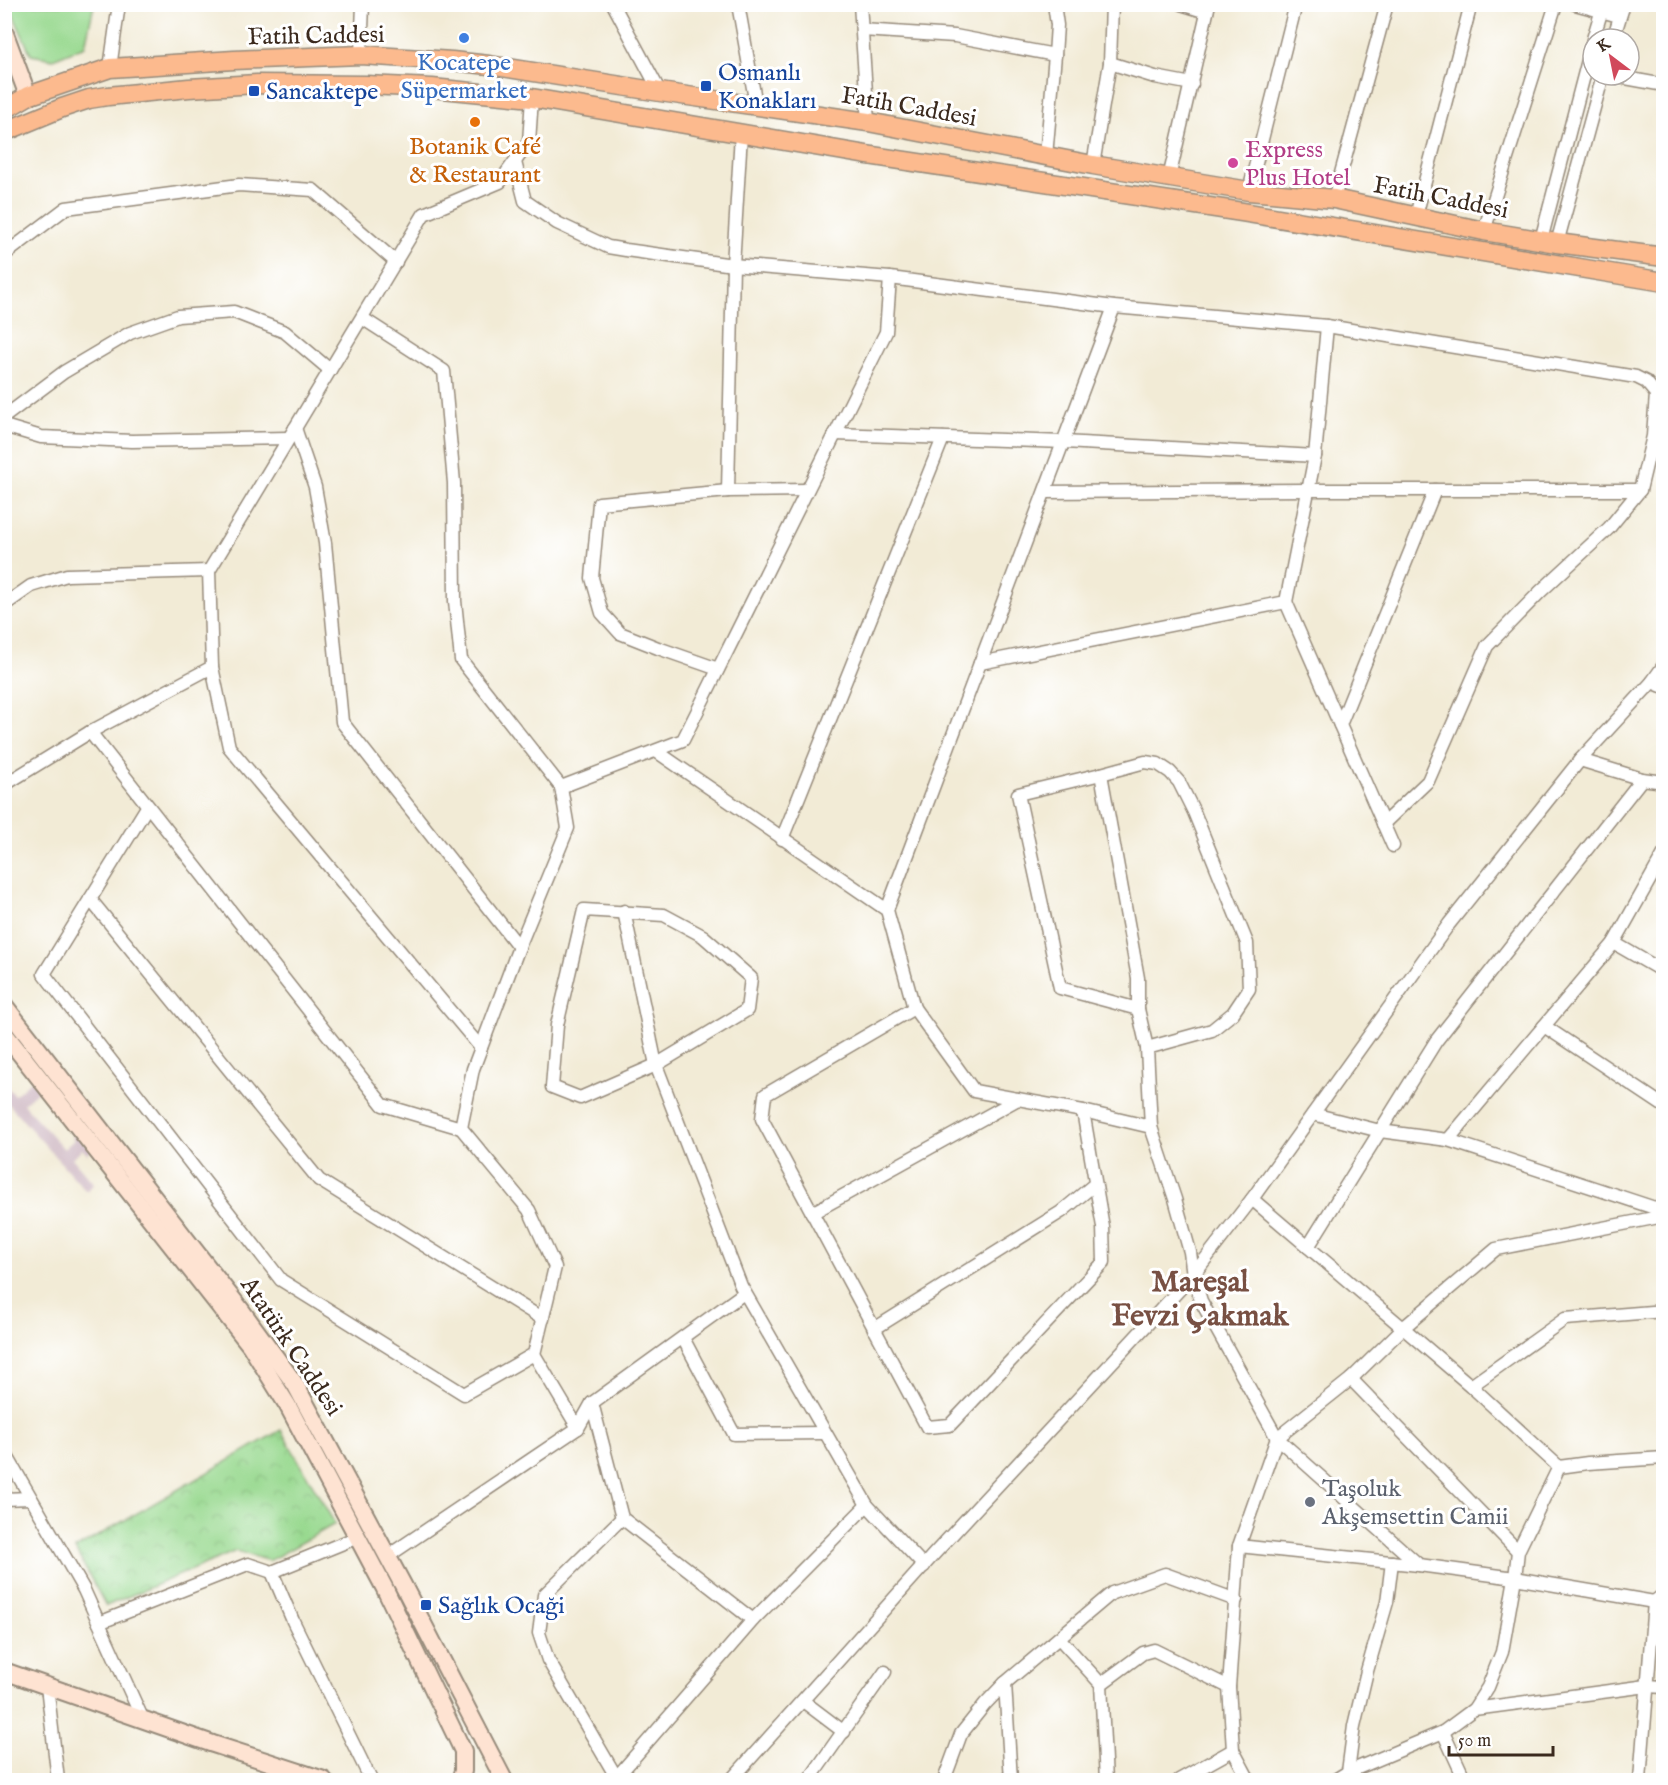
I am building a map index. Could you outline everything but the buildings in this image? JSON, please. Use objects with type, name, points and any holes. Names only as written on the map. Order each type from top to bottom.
[{"type":"main road","points":[[4,31],[28,96]]},
{"type":"main road","name":"Fatih Caddesi","points":[[4,110],[28,96],[110,68],[361,55],[489,65],[868,122],[1169,178],[1249,191],[1334,199],[1484,231],[1664,257]]},
{"type":"main road","name":"Fatih Caddesi","points":[[4,132],[42,115],[89,99],[189,88],[257,84],[432,88],[532,98],[741,134],[1242,212],[1664,282]]},
{"type":"main road","name":"Atatürk Caddesi","points":[[4,1005],[275,1356],[305,1400],[504,1780]]},
{"type":"main road","name":"Atatürk Caddesi","points":[[4,1033],[250,1345],[288,1406],[384,1587],[463,1751],[463,1771],[460,1780]]},
{"type":"main road","points":[[4,1671],[314,1779]]},
{"type":"street","points":[[110,68],[119,4]]},
{"type":"street","points":[[361,55],[363,4]]},
{"type":"street","points":[[613,4],[660,92]]},
{"type":"street","points":[[738,4],[756,105]]},
{"type":"street","points":[[860,4],[868,122]]},
{"type":"street","points":[[1046,156],[1057,25],[1054,4]]},
{"type":"street","points":[[1093,165],[1110,63],[1112,4]]},
{"type":"street","points":[[1169,178],[1208,8],[1181,4]]},
{"type":"street","points":[[1249,191],[1296,4]]},
{"type":"street","points":[[1334,199],[1387,4]]},
{"type":"street","points":[[1416,216],[1471,4]]},
{"type":"street","points":[[1484,231],[1556,4]]},
{"type":"street","points":[[1575,4],[1622,10],[1617,27]]},
{"type":"street","points":[[1597,27],[1602,8]]},
{"type":"street","points":[[862,30],[955,36],[1055,55]]},
{"type":"street","points":[[1110,63],[1155,77],[1192,84]]},
{"type":"street","points":[[1641,81],[1664,85]]},
{"type":"street","points":[[1549,242],[1583,87]]},
{"type":"street","points":[[1549,242],[1599,87]]},
{"type":"street","points":[[481,1048],[229,747],[212,667],[209,571],[424,214],[500,182],[529,142],[532,98]]},
{"type":"street","points":[[728,491],[733,265],[741,134]]},
{"type":"street","points":[[515,162],[525,201],[557,223],[608,247],[733,265],[890,278],[1114,307],[1327,326],[1636,377],[1646,382],[1656,394],[1658,436],[1640,490],[1609,528],[1539,591],[1487,646],[1428,781],[1383,824]]},
{"type":"street","points":[[4,255],[66,208],[239,185],[313,190],[396,262]]},
{"type":"street","points":[[561,787],[683,740],[886,332],[890,278]]},
{"type":"street","points":[[1114,307],[887,910],[914,1008],[974,1090],[1151,1127]]},
{"type":"street","points":[[4,417],[64,372],[130,333],[178,316],[234,312],[285,332],[330,370]]},
{"type":"street","points":[[362,318],[444,371],[454,483],[456,602],[461,660],[561,787],[568,828],[519,947],[473,1069],[461,1128]]},
{"type":"street","points":[[1327,326],[1315,456],[1286,602],[1393,846]]},
{"type":"street","points":[[4,426],[41,437],[120,440],[292,433]]},
{"type":"street","points":[[292,433],[315,487],[326,543],[342,722],[519,947]]},
{"type":"street","points":[[835,435],[1064,442],[1315,456]]},
{"type":"street","points":[[782,839],[943,438]]},
{"type":"street","points":[[718,669],[620,633],[602,613],[592,578],[599,503],[728,491],[807,490]]},
{"type":"street","points":[[1340,725],[1435,490]]},
{"type":"street","points":[[1045,492],[1640,490]]},
{"type":"street","points":[[4,605],[31,586],[67,575],[209,571]]},
{"type":"street","points":[[980,663],[1286,602]]},
{"type":"street","points":[[731,1780],[924,1566],[1193,1275],[1252,1199],[1449,924],[1580,760],[1658,684],[1664,665]]},
{"type":"street","points":[[4,785],[90,732],[212,667]]},
{"type":"street","points":[[90,732],[383,1105],[461,1128],[529,1210],[555,1267],[534,1354],[578,1428]]},
{"type":"street","points":[[656,751],[887,910]]},
{"type":"street","points":[[1580,760],[1642,779],[1664,782]]},
{"type":"street","points":[[1138,1009],[1060,988],[1018,794],[1145,762],[1158,764],[1170,772],[1179,782],[1194,812],[1247,943],[1249,989],[1233,1013],[1212,1030],[1147,1048]]},
{"type":"street","points":[[1101,774],[1138,978],[1138,1009],[1147,1048],[1151,1127],[1184,1231],[1201,1301],[1276,1438],[1419,1565]]},
{"type":"street","points":[[1308,1247],[1436,1041],[1642,779]]},
{"type":"street","points":[[147,807],[44,974],[281,1280],[464,1394],[534,1354]]},
{"type":"street","points":[[1448,1140],[1614,943],[1664,854]]},
{"type":"street","points":[[90,899],[319,1180],[543,1319]]},
{"type":"street","points":[[584,910],[624,911],[664,915],[703,936],[751,978],[747,1010],[656,1065],[580,1098],[552,1087],[557,1025],[584,910]]},
{"type":"street","points":[[624,911],[656,1065],[744,1293],[867,1505],[924,1566]]},
{"type":"street","points":[[1614,943],[1664,972]]},
{"type":"street","points":[[914,1008],[765,1095],[762,1119],[927,1427],[950,1425],[1104,1262],[1103,1227],[1083,1111]]},
{"type":"street","points":[[1544,1026],[1664,1106]]},
{"type":"street","points":[[812,1213],[1018,1099]]},
{"type":"street","points":[[1313,1114],[1380,1131],[1448,1140],[1664,1211]]},
{"type":"street","points":[[874,1329],[1061,1212],[1095,1184]]},
{"type":"street","points":[[1252,1199],[1471,1386],[1558,1467]]},
{"type":"street","points":[[1249,1780],[1233,1750],[1229,1687],[1239,1546],[1276,1438],[1351,1379],[1403,1328],[1496,1249],[1664,1216]]},
{"type":"street","points":[[388,1556],[578,1428],[592,1403],[744,1293]]},
{"type":"street","points":[[1471,1386],[1565,1318],[1664,1311]]},
{"type":"street","points":[[683,1338],[734,1434],[825,1433]]},
{"type":"street","points":[[1351,1379],[1518,1551]]},
{"type":"street","points":[[592,1403],[622,1518],[753,1620]]},
{"type":"street","points":[[4,1451],[84,1590],[143,1720]]},
{"type":"street","points":[[1558,1467],[1664,1458]]},
{"type":"street","points":[[1335,1780],[1348,1772],[1443,1732],[1474,1709],[1488,1687],[1502,1652],[1518,1551],[1558,1467]]},
{"type":"street","points":[[4,1499],[30,1498]]},
{"type":"street","points":[[622,1518],[544,1595],[539,1633],[548,1660],[617,1779],[753,1620],[867,1505]]},
{"type":"street","points":[[99,1623],[248,1564],[272,1572],[358,1538]]},
{"type":"street","points":[[1239,1546],[1419,1565],[1659,1598],[1647,1686],[1640,1780]]},
{"type":"street","points":[[1348,1772],[1359,1704],[1387,1602],[1392,1562]]},
{"type":"street","points":[[272,1572],[293,1621],[371,1780]]},
{"type":"street","points":[[944,1780],[961,1734],[985,1704],[1005,1683],[1112,1593],[1165,1574],[1236,1600]]},
{"type":"street","points":[[1059,1638],[1101,1684],[1106,1780]]},
{"type":"street","points":[[1101,1684],[1143,1653],[1154,1650],[1229,1687]]},
{"type":"street","points":[[809,1780],[885,1672]]},
{"type":"street","points":[[1005,1683],[1011,1780]]},
{"type":"street","points":[[47,1686],[58,1780]]},
{"type":"street","points":[[1474,1709],[1647,1686],[1664,1687]]},
{"type":"street","points":[[803,1701],[844,1732]]},
{"type":"street","points":[[1443,1732],[1465,1780]]},
{"type":"street","points":[[1179,1780],[1233,1750]]},
{"type":"shaded area","points":[[5,1015],[128,1154],[95,1147],[87,1154],[82,1149],[72,1158],[94,1184],[86,1191],[5,1100],[4,1084],[15,1095],[41,1072],[5,1031]],"holes":[[[49,1081],[79,1130],[72,1137],[74,1140],[64,1149],[23,1104]]]},
{"type":"green space","points":[[9,5],[94,5],[85,46],[53,59],[31,55]]},
{"type":"green space","points":[[281,1430],[335,1524],[269,1561],[236,1551],[106,1606],[75,1549]]},
{"type":"place","name":"Kocatepe Süpermarket","points":[[464,38]]},
{"type":"place","name":"Osmanlı Konakları","points":[[706,86]]},
{"type":"place","name":"Sancaktepe","points":[[254,91]]},
{"type":"place","name":"Botanik Café & Restaurant","points":[[475,122]]},
{"type":"place","name":"Express Plus Hotel","points":[[1233,163]]},
{"type":"place","name":"Taşoluk Akşemsettin Camii","points":[[1310,1502]]},
{"type":"place","name":"Sağlık Ocaği","points":[[426,1605]]},
{"type":"district","name":"Mareşal Fevzi Çakmak","points":[[1200,1298]]}]
